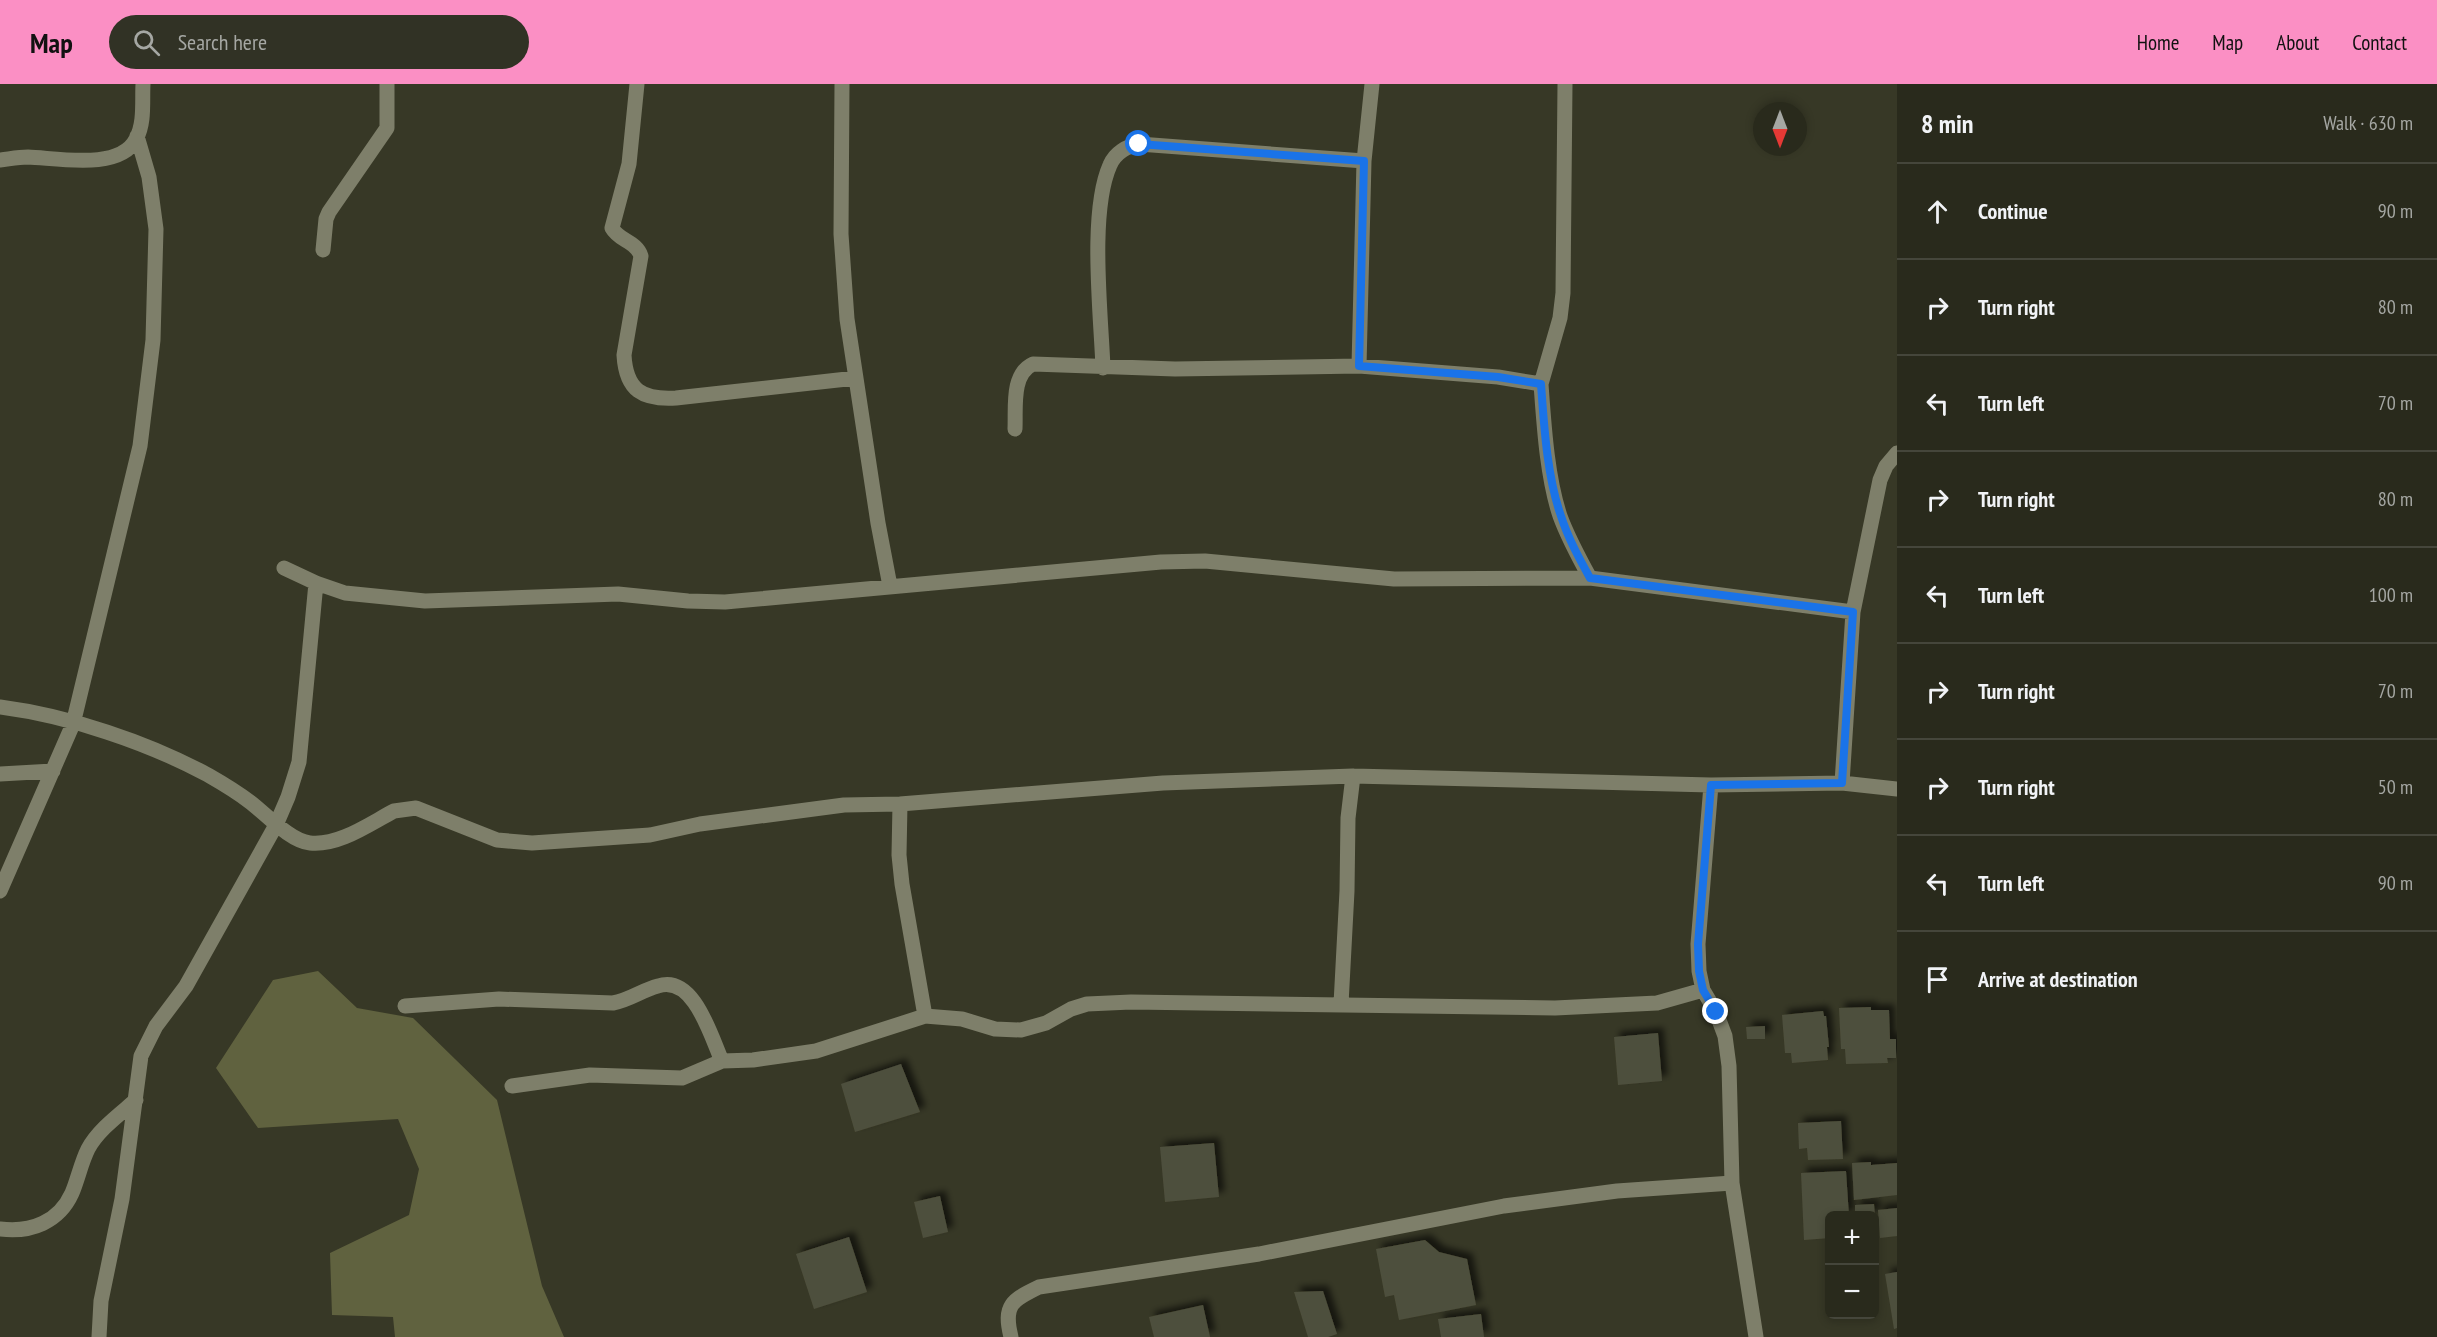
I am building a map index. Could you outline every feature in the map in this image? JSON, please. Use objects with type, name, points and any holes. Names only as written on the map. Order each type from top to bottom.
[{"type":"street","points":[[0,160],[24,157],[84,160],[111,158],[128,149],[137,136],[141,120],[143,84]]},
{"type":"street","points":[[323,250],[326,219],[329,212],[387,128],[387,84]]},
{"type":"street","points":[[638,84],[629,164],[612,228],[615,234],[634,245],[640,256],[624,355],[625,367],[636,389],[644,396],[658,399],[856,378]]},
{"type":"street","points":[[842,84],[841,234],[847,320],[890,586]]},
{"type":"street","points":[[1359,366],[1364,161],[1372,84]]},
{"type":"street","points":[[1565,84],[1563,293],[1560,318],[1541,384],[1551,471],[1560,513],[1571,543],[1590,578]]},
{"type":"street","points":[[0,891],[73,724],[140,446],[153,340],[156,229],[149,177],[137,136]]},
{"type":"street","points":[[1103,368],[1098,239],[1103,192],[1110,164],[1123,149],[1139,144],[1364,161]]},
{"type":"street","points":[[1014,429],[1017,384],[1022,372],[1027,366],[1044,363],[1103,368],[1359,366],[1498,377],[1541,384]]},
{"type":"street","points":[[1842,783],[1853,612],[1880,480],[1886,466],[1897,453]]},
{"type":"street","points":[[284,568],[345,593],[425,601],[618,594],[725,602],[1161,562],[1205,561],[1394,579],[1590,578],[1853,612]]},
{"type":"street","points":[[99,1337],[101,1301],[122,1199],[141,1056],[156,1026],[186,986],[276,825],[299,762],[316,583]]},
{"type":"street","points":[[0,707],[38,712],[133,741],[208,775],[250,802],[276,825],[307,843],[326,844],[394,811],[416,808],[497,840],[532,843],[650,835],[700,824],[844,805],[900,804],[1163,783],[1353,776],[1711,785],[1842,783],[1897,789]]},
{"type":"street","points":[[0,774],[53,771]]},
{"type":"street","points":[[1341,1004],[1348,818],[1353,776]]},
{"type":"street","points":[[1711,785],[1698,944],[1699,971],[1703,990],[1716,1012],[1725,1036],[1729,1066],[1732,1183],[1756,1337]]},
{"type":"street","points":[[900,804],[899,855],[902,884],[925,1016]]},
{"type":"street","points":[[405,1006],[499,999],[614,1003],[658,985],[674,985],[683,989],[694,1000],[722,1061]]},
{"type":"street","points":[[512,1086],[590,1075],[682,1078],[722,1061],[753,1060],[816,1051],[925,1016],[962,1019],[995,1029],[1021,1030],[1046,1023],[1071,1009],[1087,1004],[1131,1002],[1555,1008],[1657,1003],[1703,990]]},
{"type":"street","points":[[0,1229],[29,1228],[47,1223],[62,1210],[71,1194],[88,1149],[96,1137],[136,1100]]},
{"type":"street","points":[[1011,1337],[1008,1324],[1012,1303],[1018,1297],[1039,1287],[1259,1254],[1504,1206],[1617,1191],[1732,1183]]},
{"type":"green space","points":[[318,971],[357,1008],[413,1018],[497,1100],[542,1286],[564,1337],[395,1337],[393,1317],[332,1315],[330,1253],[409,1215],[419,1169],[398,1119],[258,1128],[216,1068],[273,980]]},
{"type":"building","points":[[1871,1007],[1871,1010],[1889,1010],[1890,1039],[1896,1039],[1896,1058],[1887,1058],[1888,1063],[1846,1064],[1845,1049],[1841,1049],[1839,1008]]},
{"type":"building","points":[[1823,1011],[1826,1016],[1828,1060],[1792,1063],[1791,1053],[1785,1053],[1782,1015]]},
{"type":"building","points":[[1765,1026],[1765,1039],[1747,1039],[1746,1027]]},
{"type":"building","points":[[1658,1033],[1662,1081],[1618,1085],[1614,1037]]},
{"type":"building","points":[[901,1064],[920,1112],[855,1132],[841,1084]]},
{"type":"building","points":[[1841,1121],[1843,1159],[1808,1160],[1807,1148],[1799,1149],[1798,1123]]},
{"type":"building","points":[[1214,1143],[1219,1197],[1165,1202],[1160,1147]]},
{"type":"building","points":[[1871,1162],[1871,1165],[1897,1163],[1897,1195],[1854,1200],[1852,1163]]},
{"type":"building","points":[[1846,1171],[1849,1211],[1825,1211],[1825,1238],[1804,1240],[1801,1173]]},
{"type":"building","points":[[940,1196],[948,1232],[923,1238],[914,1202]]},
{"type":"building","points":[[1874,1204],[1875,1211],[1855,1211],[1855,1205]]},
{"type":"building","points":[[1897,1208],[1897,1236],[1880,1238],[1878,1210]]},
{"type":"building","points":[[849,1237],[867,1292],[814,1309],[796,1254]]},
{"type":"building","points":[[1425,1240],[1439,1252],[1467,1259],[1476,1305],[1399,1320],[1394,1295],[1385,1297],[1376,1249]]},
{"type":"building","points":[[1897,1272],[1897,1328],[1894,1329],[1885,1274]]},
{"type":"building","points":[[1323,1291],[1337,1334],[1328,1337],[1308,1337],[1294,1292]]},
{"type":"building","points":[[1203,1305],[1210,1337],[1154,1337],[1149,1317]]},
{"type":"building","points":[[1481,1314],[1484,1337],[1441,1337],[1438,1319]]},
{"type":"route","points":[[1139,144],[1364,161],[1359,366],[1498,377],[1541,384],[1551,471],[1560,513],[1571,543],[1590,578],[1853,612],[1842,783],[1711,785],[1698,944],[1699,971],[1703,990],[1716,1012]]}]
